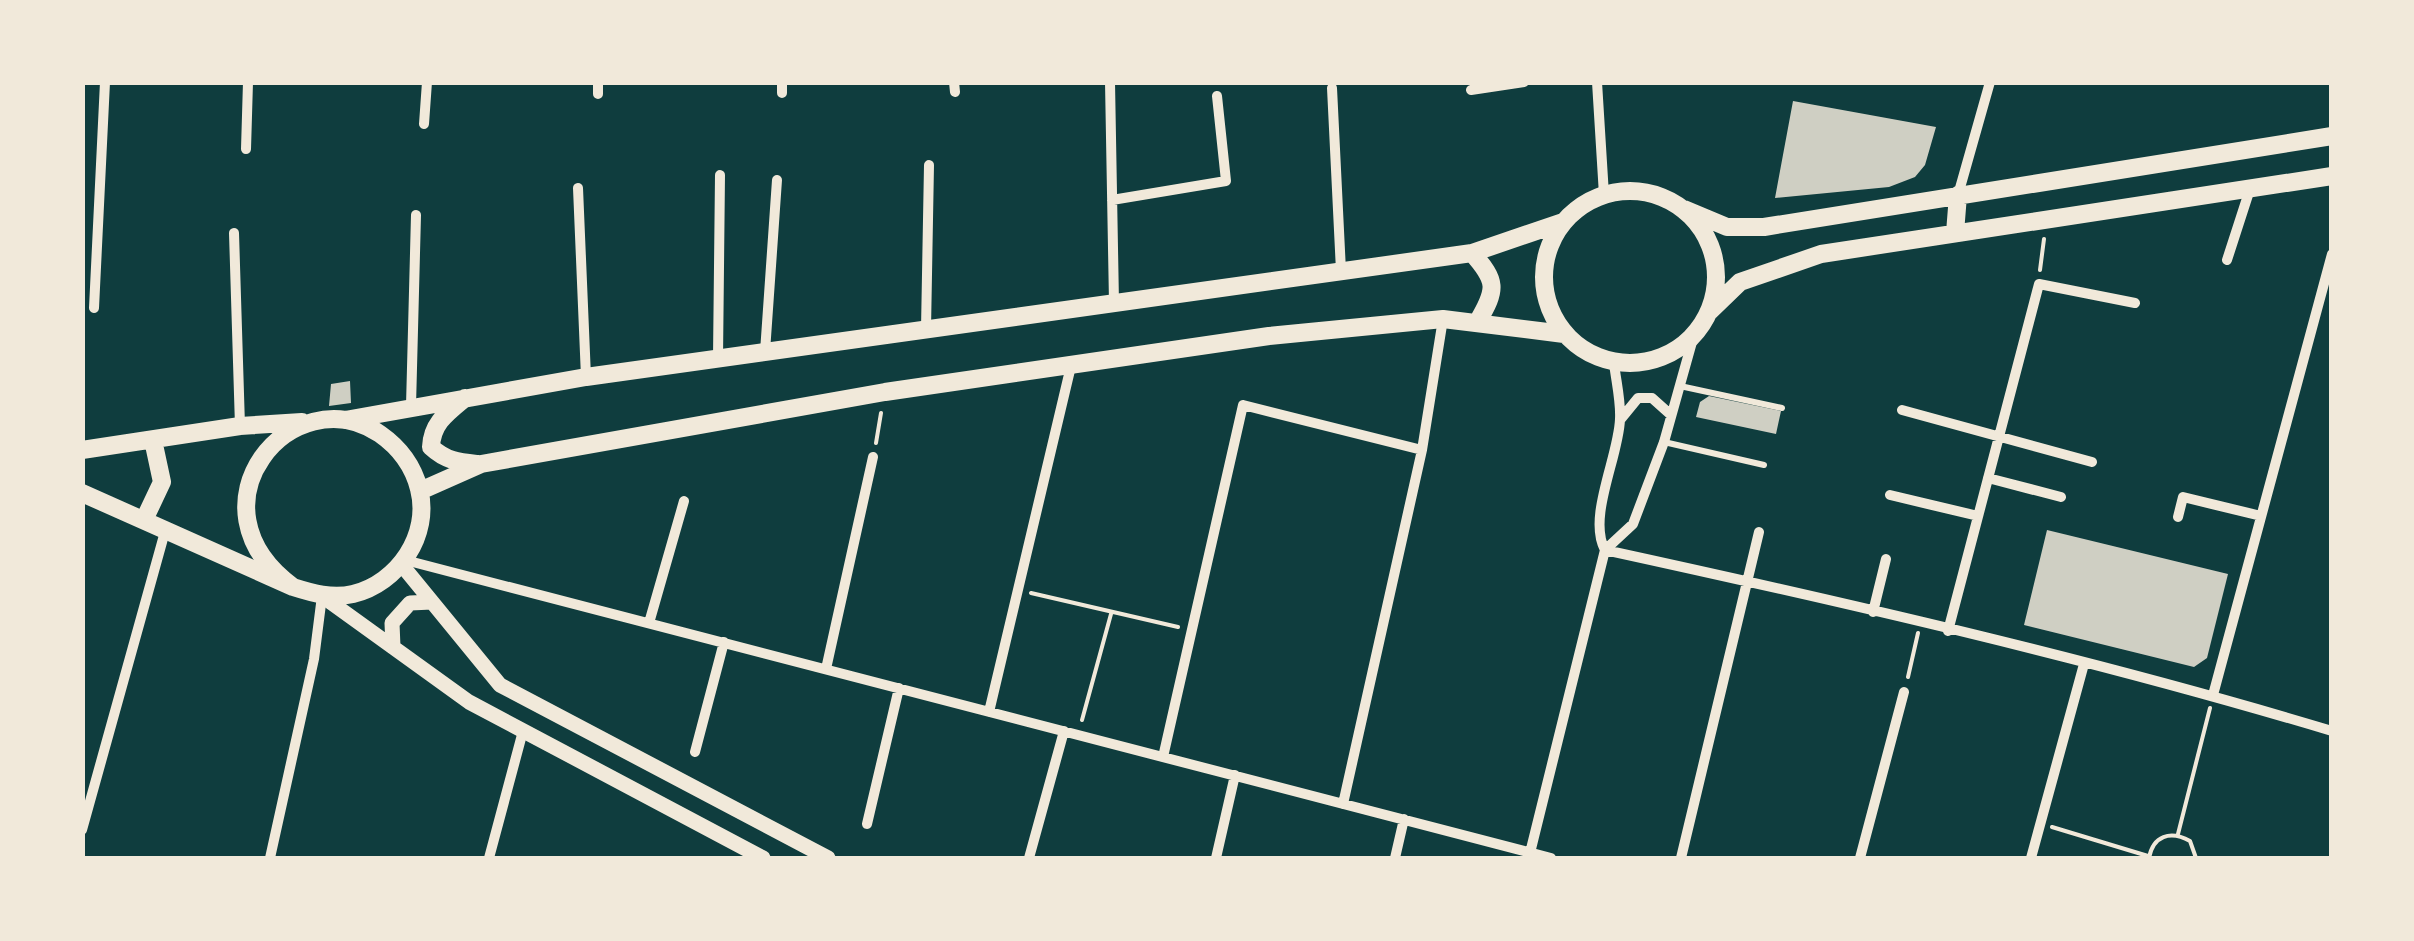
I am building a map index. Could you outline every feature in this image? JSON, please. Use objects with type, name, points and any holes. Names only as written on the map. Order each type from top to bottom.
[{"type":"main road","points":[[2332,136],[1764,227],[1727,227],[1659,196],[1632,191],[1604,194],[1563,222],[1550,244],[1543,275],[1548,307],[1564,334],[1587,353],[1614,363],[1644,363],[1671,354],[1694,335],[1710,311],[1740,282],[1821,254],[2332,176]]},
{"type":"main road","points":[[1956,233],[1958,195]]},
{"type":"main road","points":[[1684,209],[1703,230],[1714,256],[1716,284],[1710,311]]},
{"type":"main road","points":[[82,450],[240,426],[344,420],[586,377],[1472,253],[1563,222]]},
{"type":"main road","points":[[1472,253],[1491,274],[1492,298],[1478,321]]},
{"type":"main road","points":[[420,491],[480,464],[885,392],[1269,336],[1444,319],[1564,334]]},
{"type":"main road","points":[[465,398],[441,418],[432,433],[431,447],[453,461],[480,464]]},
{"type":"main road","points":[[82,493],[292,587],[322,596],[352,595],[379,584],[403,562],[416,539],[422,515],[420,491],[411,465],[394,444],[371,428],[344,420]]},
{"type":"main road","points":[[292,587],[270,571],[254,549],[246,523],[246,496],[254,470],[270,447],[292,430],[317,421]]},
{"type":"main road","points":[[145,518],[162,482],[153,440]]},
{"type":"street","points":[[94,308],[106,82]]},
{"type":"street","points":[[246,149],[248,82]]},
{"type":"street","points":[[424,124],[427,82]]},
{"type":"street","points":[[1110,82],[1114,303]]},
{"type":"street","points":[[1471,90],[1524,82]]},
{"type":"street","points":[[1598,82],[1604,194]]},
{"type":"street","points":[[1958,195],[1990,82]]},
{"type":"street","points":[[1332,88],[1341,272]]},
{"type":"street","points":[[1112,200],[1226,181],[1218,96]]},
{"type":"street","points":[[926,329],[930,164]]},
{"type":"street","points":[[718,358],[720,175]]},
{"type":"street","points":[[765,352],[778,180]]},
{"type":"street","points":[[578,188],[586,377]]},
{"type":"street","points":[[2227,260],[2250,189]]},
{"type":"street","points":[[412,406],[416,215]]},
{"type":"street","points":[[234,233],[240,426]]},
{"type":"street","points":[[2213,696],[2332,254]]},
{"type":"street","points":[[1948,630],[2039,284],[2135,303]]},
{"type":"street","points":[[1343,804],[1422,450],[1444,319]]},
{"type":"street","points":[[1530,853],[1605,550],[1632,524],[1664,442],[1694,335]]},
{"type":"street","points":[[1614,363],[1620,420],[1600,519],[1598,538],[1605,550],[1948,630],[2213,696],[2332,731]]},
{"type":"street","points":[[990,712],[1071,366]]},
{"type":"street","points":[[1620,420],[1638,398],[1652,398],[1672,415]]},
{"type":"street","points":[[1164,757],[1244,406],[1422,450]]},
{"type":"street","points":[[1902,410],[2092,462]]},
{"type":"street","points":[[826,668],[873,458]]},
{"type":"street","points":[[1988,478],[2061,497]]},
{"type":"street","points":[[1890,495],[1978,516]]},
{"type":"street","points":[[2178,517],[2184,497],[2262,516]]},
{"type":"street","points":[[649,624],[684,501]]},
{"type":"street","points":[[82,830],[166,528]]},
{"type":"street","points":[[1681,858],[1759,532]]},
{"type":"street","points":[[1873,612],[1886,559]]},
{"type":"street","points":[[403,562],[500,685],[828,858]]},
{"type":"street","points":[[403,562],[1551,858]]},
{"type":"street","points":[[270,858],[314,660],[322,596],[469,702],[763,858]]},
{"type":"street","points":[[392,646],[392,623],[410,603],[432,602]]},
{"type":"street","points":[[695,752],[724,642]]},
{"type":"street","points":[[2031,858],[2084,664]]},
{"type":"street","points":[[867,824],[899,688]]},
{"type":"street","points":[[1860,858],[1904,692]]},
{"type":"street","points":[[1029,858],[1064,731]]},
{"type":"street","points":[[489,858],[523,732]]},
{"type":"street","points":[[1216,858],[1235,775]]},
{"type":"street","points":[[1395,858],[1404,819]]},
{"type":"lane","points":[[1680,386],[1782,408]]},
{"type":"lane","points":[[1664,442],[1764,465]]},
{"type":"path","points":[[2039,284],[2046,220]]},
{"type":"path","points":[[873,458],[885,392]]},
{"type":"path","points":[[1018,590],[1192,630]]},
{"type":"path","points":[[1078,734],[1111,612]]},
{"type":"path","points":[[1904,692],[1920,624]]},
{"type":"path","points":[[2178,834],[2213,696]]},
{"type":"path","points":[[2040,824],[2148,857],[2153,843],[2164,835],[2178,834],[2190,841],[2196,858]]},
{"type":"building","points":[[1793,101],[1936,127],[1925,165],[1915,177],[1889,187],[1775,198]]},
{"type":"building","points":[[350,381],[351,403],[329,406],[331,384]]},
{"type":"building","points":[[1709,396],[1781,411],[1776,434],[1696,417],[1700,402]]},
{"type":"building","points":[[2047,530],[2228,574],[2207,658],[2194,667],[2024,625]]}]
